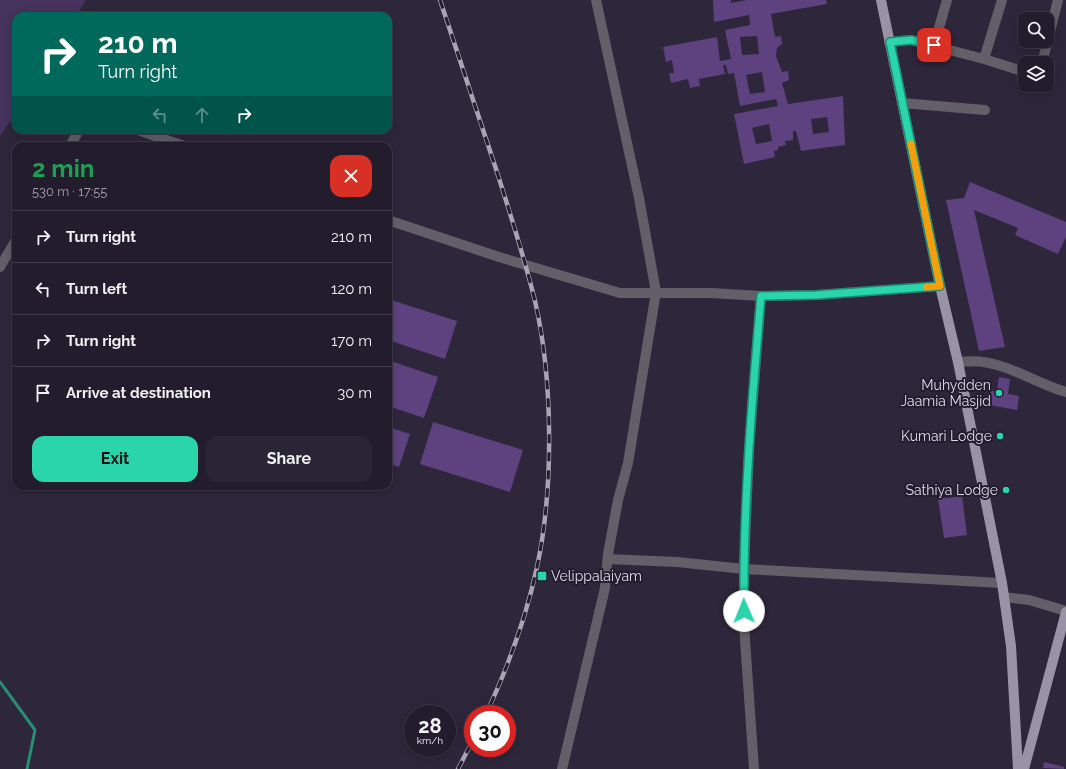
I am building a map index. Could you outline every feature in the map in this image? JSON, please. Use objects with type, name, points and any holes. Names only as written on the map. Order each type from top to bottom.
[{"type":"main road","points":[[881,0],[940,286],[958,362],[1002,583],[1011,646],[1018,769]]},
{"type":"main road","points":[[1024,769],[1066,612]]},
{"type":"street","points":[[562,769],[605,588],[608,559],[618,500],[628,464],[656,292],[639,198],[596,0]]},
{"type":"street","points":[[934,45],[947,0]]},
{"type":"street","points":[[984,58],[1002,0]]},
{"type":"street","points":[[1044,56],[1058,0]]},
{"type":"street","points":[[890,42],[911,40],[984,58],[1018,70]]},
{"type":"street","points":[[902,104],[985,110]]},
{"type":"street","points":[[150,134],[172,142]]},
{"type":"street","points":[[392,221],[499,257],[620,293],[711,293],[761,296],[816,295],[940,286]]},
{"type":"street","points":[[0,267],[12,247]]},
{"type":"street","points":[[754,769],[744,624],[744,569],[749,449],[761,296]]},
{"type":"street","points":[[958,362],[984,362],[1018,373],[1047,387],[1066,392]]},
{"type":"street","points":[[608,559],[677,562],[744,569],[1002,583]]},
{"type":"street","points":[[1004,598],[1029,600],[1066,612]]},
{"type":"shaded area","points":[[0,0],[86,0],[78,12],[12,12],[12,119],[0,136]]},
{"type":"building","points":[[713,0],[731,0],[731,3],[747,0],[826,0],[827,4],[771,14],[775,37],[781,36],[782,44],[777,48],[776,56],[782,72],[788,71],[789,80],[782,83],[788,104],[843,96],[845,145],[801,151],[796,131],[793,131],[793,140],[785,141],[786,145],[778,147],[778,150],[774,151],[775,157],[744,164],[734,114],[778,106],[776,99],[740,106],[734,73],[728,74],[726,65],[723,65],[725,74],[699,79],[700,86],[690,88],[688,79],[671,83],[669,73],[674,73],[672,60],[666,62],[663,47],[717,37],[720,61],[731,59],[725,30],[750,25],[749,15],[714,22]],"holes":[[[757,36],[759,54],[742,55],[740,37]],[[762,72],[765,92],[750,94],[746,75]],[[827,117],[829,132],[813,134],[811,119]],[[769,124],[772,141],[756,144],[752,128]]]},
{"type":"building","points":[[970,182],[1066,222],[1066,237],[1058,254],[1015,235],[1018,228],[974,210],[1005,347],[979,351],[946,200],[964,198]]},
{"type":"building","points":[[392,300],[457,321],[445,359],[392,341]]},
{"type":"building","points":[[392,361],[438,377],[424,418],[392,407]]},
{"type":"building","name":"Muhydden Jaamia Masjid","points":[[999,377],[1010,379],[1008,394],[1019,396],[1017,410],[989,405],[991,391],[997,391]]},
{"type":"building","points":[[433,422],[523,450],[510,492],[420,464]]},
{"type":"building","points":[[392,428],[410,434],[399,467],[392,464]]},
{"type":"building","points":[[962,496],[967,535],[944,538],[938,499]]},
{"type":"building","points":[[1044,762],[1064,767],[1064,769],[1043,768]]},
{"type":"waterway","points":[[0,682],[35,730],[27,769]]},
{"type":"railway","points":[[440,0],[517,235],[535,301],[541,332],[548,399],[549,469],[543,536],[533,586],[516,642],[490,705]]},
{"type":"railway","points":[[458,769],[464,757]]},
{"type":"slow traffic","points":[[911,144],[940,286],[927,287]]},
{"type":"place","name":"Muhydden Jaamia Masjid","points":[[999,393]]},
{"type":"place","name":"Kumari Lodge","points":[[1000,436]]},
{"type":"place","name":"Sathiya Lodge","points":[[1006,490]]},
{"type":"place","name":"Velippalaiyam","points":[[542,576]]},
{"type":"route","points":[[744,611],[744,569],[749,449],[761,296],[816,295],[940,286],[890,42],[911,40],[934,45]]}]
